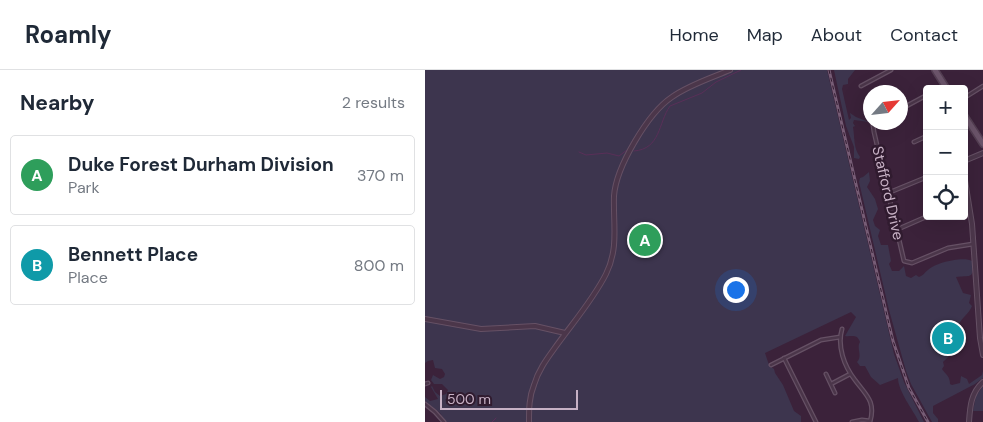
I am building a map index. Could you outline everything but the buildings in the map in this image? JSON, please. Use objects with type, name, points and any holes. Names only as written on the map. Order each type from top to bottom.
[{"type":"main road","points":[[935,70],[945,85]]},
{"type":"main road","points":[[968,121],[983,144]]},
{"type":"street","points":[[529,422],[530,399],[535,380],[601,283],[611,264],[615,243],[614,201],[617,180],[641,132],[657,109],[669,99],[686,89],[730,70]]},
{"type":"street","points":[[861,86],[891,70]]},
{"type":"street","points":[[968,95],[983,86]]},
{"type":"street","points":[[908,105],[923,97]]},
{"type":"street","name":"Stafford Drive","points":[[874,130],[905,262],[914,262],[953,246],[973,244]]},
{"type":"street","points":[[914,142],[923,138]]},
{"type":"street","points":[[968,159],[983,153]]},
{"type":"street","points":[[888,193],[923,178]]},
{"type":"street","points":[[968,210],[973,244],[979,333],[983,355]]},
{"type":"street","points":[[896,230],[923,218]]},
{"type":"street","points":[[425,319],[481,329],[535,326],[565,334]]},
{"type":"street","points":[[842,329],[840,338],[843,358],[850,374],[865,391],[871,410],[870,421],[852,422]]},
{"type":"street","points":[[771,365],[821,340],[840,338]]},
{"type":"street","points":[[784,358],[816,422]]},
{"type":"street","points":[[827,374],[835,393]]},
{"type":"street","points":[[831,384],[850,374]]},
{"type":"street","points":[[969,422],[972,398],[983,382]]},
{"type":"street","points":[[425,404],[444,422]]},
{"type":"shaded area","points":[[425,70],[827,70],[894,354],[904,382],[924,422],[919,422],[903,394],[898,378],[880,385],[871,377],[865,366],[860,366],[857,362],[859,360],[859,339],[856,336],[845,336],[856,317],[851,312],[765,353],[769,365],[774,369],[783,385],[794,411],[801,416],[801,422],[446,422],[440,413],[425,401],[425,397],[430,401],[438,399],[432,386],[440,396],[446,394],[448,390],[442,384],[434,384],[431,380],[433,375],[440,379],[444,377],[445,374],[442,369],[435,368],[433,360],[425,363]]},
{"type":"shaded area","points":[[834,70],[855,70],[848,79],[848,84],[843,85],[842,89],[849,120],[851,118],[850,113],[863,120],[863,121],[854,120],[853,123],[859,159],[854,158],[854,147],[846,126]]},
{"type":"shaded area","points":[[869,172],[870,181],[867,187],[875,199],[878,209],[873,220],[875,226],[880,230],[878,236],[881,245],[888,245],[891,261],[889,264],[892,271],[899,271],[904,266],[906,276],[911,278],[916,275],[919,277],[932,267],[943,263],[962,259],[972,261],[972,274],[956,277],[963,293],[971,295],[969,303],[972,306],[959,323],[955,347],[943,362],[944,366],[942,369],[949,377],[950,384],[952,385],[960,383],[961,376],[967,379],[969,384],[982,375],[983,371],[983,378],[933,406],[933,413],[938,422],[932,422],[911,384],[889,310],[859,182],[860,178]]},
{"type":"shaded area","points":[[983,386],[983,411],[973,411],[976,396]]},
{"type":"waterway","points":[[634,151],[649,146],[654,140],[670,106],[702,93],[716,82],[741,70]]},
{"type":"waterway","points":[[579,152],[586,155],[607,153],[619,156],[627,150]]},
{"type":"waterway","points":[[492,422],[496,418]]},
{"type":"railway","points":[[829,70],[893,341],[909,388],[928,422]]},
{"type":"place","name":"Duke Forest Durham Division","points":[[645,240]]},
{"type":"place","name":"Bennett Place","points":[[948,338]]}]
